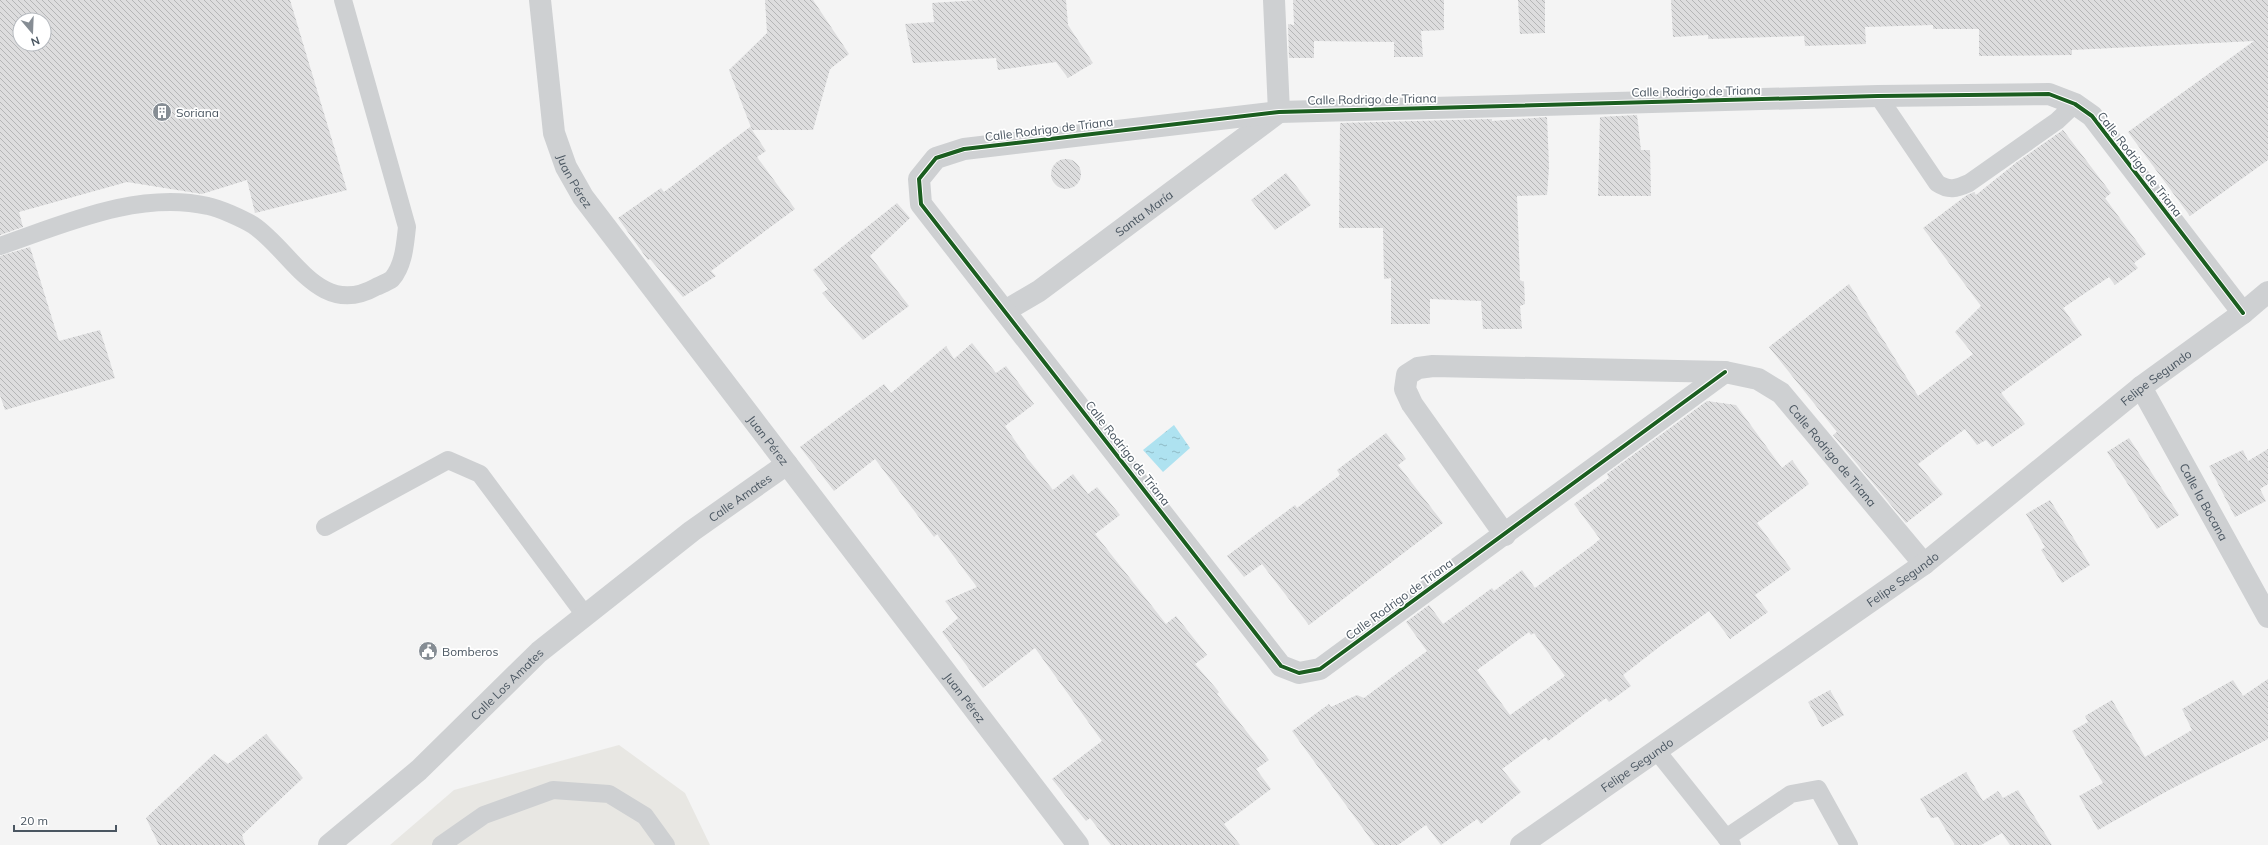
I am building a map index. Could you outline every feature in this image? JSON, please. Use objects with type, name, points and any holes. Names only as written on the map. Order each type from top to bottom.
[{"type":"street","name":"Juan Pérez","points":[[540,0],[554,133],[566,167],[583,197],[1078,845]]},
{"type":"street","points":[[1274,0],[1279,112]]},
{"type":"street","name":"Calle Rodrigo de Triana","points":[[1725,372],[1505,535],[1320,669],[1299,673],[1281,666],[921,204],[919,179],[936,158],[964,149],[1279,112],[1878,96],[2049,94],[2075,104],[2092,116],[2243,313]]},
{"type":"street","name":"Santa María","points":[[1005,311],[1040,291],[1279,112]]},
{"type":"street","name":"Felipe Segundo","points":[[1521,845],[1924,564],[2141,387],[2243,313],[2268,292]]},
{"type":"street","name":"Calle Rodrigo de Triana","points":[[1505,535],[1412,404],[1405,389],[1407,376],[1418,368],[1433,366],[1725,372],[1758,379],[1781,393],[1924,564]]},
{"type":"street","name":"Calle la Bocana","points":[[2141,387],[2268,617]]},
{"type":"street","name":"Calle Amates","points":[[692,531],[787,464]]},
{"type":"street","name":"Calle Los Amates","points":[[329,845],[419,770],[539,652],[692,531]]},
{"type":"lane","points":[[0,246],[102,211],[157,202],[209,206],[253,225],[313,283],[340,297],[366,293],[392,279],[404,254],[407,227],[343,0]]},
{"type":"lane","points":[[1878,96],[1937,183],[1945,188],[1957,189],[1968,183],[2057,121],[2075,104]]},
{"type":"lane","points":[[325,527],[448,460],[480,474],[585,615]]},
{"type":"lane","points":[[1656,750],[1729,841],[1791,794],[1818,790],[1849,845]]},
{"type":"lane","points":[[442,845],[484,815],[553,790],[609,794],[645,816],[666,845]]},
{"type":"shaded area","points":[[619,745],[685,793],[710,845],[390,845],[454,790]]},
{"type":"water","points":[[1174,425],[1190,448],[1163,472],[1143,450]]},
{"type":"building","name":"Soriana","points":[[0,0],[290,0],[347,190],[255,213],[247,180],[202,194],[127,182],[19,212],[23,227],[0,235]]},
{"type":"building","points":[[765,0],[813,0],[849,54],[830,69],[813,130],[752,130],[729,70],[767,33]]},
{"type":"building","points":[[979,0],[1066,0],[1068,25],[1093,63],[1068,78],[1056,62],[998,70],[996,58],[913,63],[905,24],[934,22],[932,3]]},
{"type":"building","points":[[1293,0],[1444,0],[1444,30],[1421,31],[1423,57],[1394,57],[1394,42],[1314,41],[1314,58],[1289,58],[1288,24],[1294,25]]},
{"type":"building","points":[[1518,0],[1545,0],[1545,33],[1520,34]]},
{"type":"building","points":[[1671,0],[2268,0],[2268,160],[2190,216],[2128,132],[2254,41],[2072,50],[2072,55],[1979,56],[1979,29],[1933,29],[1933,25],[1865,27],[1866,44],[1805,46],[1804,36],[1708,39],[1708,35],[1673,37]]},
{"type":"building","points":[[1637,115],[1641,150],[1650,150],[1651,196],[1598,196],[1600,117]]},
{"type":"building","points":[[1547,117],[1549,167],[1547,195],[1517,196],[1520,280],[1524,282],[1525,304],[1520,306],[1522,329],[1483,329],[1481,301],[1430,299],[1430,324],[1391,324],[1391,278],[1384,279],[1383,228],[1339,228],[1340,123],[1492,119],[1492,121]]},
{"type":"building","points":[[750,127],[766,151],[757,157],[795,209],[711,271],[716,276],[683,297],[650,259],[648,260],[618,218],[661,188],[664,192]]},
{"type":"building","points":[[2063,130],[2111,193],[2105,198],[2146,254],[2134,263],[2138,268],[2115,285],[2109,277],[2063,308],[2082,335],[2001,393],[2025,424],[1992,447],[1986,440],[1977,445],[1965,429],[1918,464],[1943,494],[1906,523],[1833,435],[1837,432],[1769,347],[1849,284],[1918,396],[1973,354],[1955,332],[1981,306],[1923,228],[1967,195],[1974,192],[1976,195],[2017,162]]},
{"type":"building","points":[[1066,159],[1072,160],[1080,168],[1080,180],[1072,188],[1066,189],[1060,188],[1052,180],[1051,174],[1052,168],[1060,160]]},
{"type":"building","points":[[1286,173],[1311,205],[1275,230],[1251,200]]},
{"type":"building","points":[[897,203],[910,218],[870,256],[909,306],[863,340],[822,293],[828,289],[813,270]]},
{"type":"building","points":[[30,247],[59,341],[100,330],[115,378],[5,410],[0,395],[0,256]]},
{"type":"building","points":[[972,343],[996,373],[1006,366],[1034,404],[1005,426],[1027,458],[1053,490],[1073,474],[1088,494],[1097,487],[1120,515],[1095,534],[1166,624],[1176,616],[1207,655],[1195,664],[1219,692],[1217,694],[1269,760],[1256,769],[1271,789],[1224,824],[1240,845],[1111,845],[1090,818],[1086,821],[1052,779],[1102,741],[1035,648],[983,688],[942,632],[958,618],[945,601],[977,587],[937,534],[934,537],[875,459],[834,491],[800,447],[884,384],[891,393],[946,346],[954,359]]},
{"type":"building","points":[[1707,401],[1736,405],[1782,468],[1792,460],[1809,484],[1757,523],[1791,569],[1755,595],[1768,612],[1730,639],[1709,611],[1663,644],[1623,675],[1631,686],[1609,702],[1606,698],[1548,741],[1546,737],[1502,769],[1521,792],[1481,824],[1477,819],[1441,845],[1426,825],[1398,845],[1375,845],[1292,731],[1329,704],[1331,707],[1357,695],[1364,698],[1427,651],[1406,622],[1429,605],[1443,624],[1492,588],[1494,591],[1522,570],[1535,588],[1593,545],[1600,539],[1574,504],[1609,478],[1607,474]],"holes":[[[1529,632],[1531,635],[1534,633],[1565,676],[1510,715],[1477,670]]]},
{"type":"building","points":[[1386,433],[1406,459],[1398,465],[1443,523],[1309,625],[1262,564],[1244,577],[1227,556],[1295,505],[1297,508],[1340,475],[1337,470]]},
{"type":"building","points":[[2129,438],[2179,515],[2157,529],[2107,452]]},
{"type":"building","points":[[2268,449],[2268,484],[2260,489],[2266,501],[2235,517],[2209,466],[2243,450],[2248,461]]},
{"type":"building","points":[[2050,500],[2090,565],[2062,583],[2041,550],[2045,547],[2026,514]]},
{"type":"building","points":[[2268,679],[2268,739],[2169,790],[2098,830],[2079,796],[2103,783],[2072,731],[2088,722],[2085,716],[2112,700],[2145,757],[2192,730],[2182,709],[2233,680],[2243,696]]},
{"type":"building","points":[[1830,690],[1844,715],[1822,727],[1808,702]]},
{"type":"building","points":[[266,734],[303,778],[242,835],[245,845],[159,845],[146,818],[214,754],[228,764]]},
{"type":"building","points":[[1966,772],[1983,801],[1998,791],[2003,798],[2018,790],[2052,845],[2010,845],[2002,833],[1981,845],[1955,845],[1938,817],[1931,818],[1920,799]]},
{"type":"cycle path","points":[[1725,372],[1320,669],[1299,673],[1281,666],[921,204],[919,179],[936,158],[964,149],[1279,112],[1878,96],[2049,94],[2075,104],[2092,116],[2243,313]]},
{"type":"place","name":"Soriana","points":[[162,112]]},
{"type":"place","name":"Bomberos","points":[[428,651]]}]
